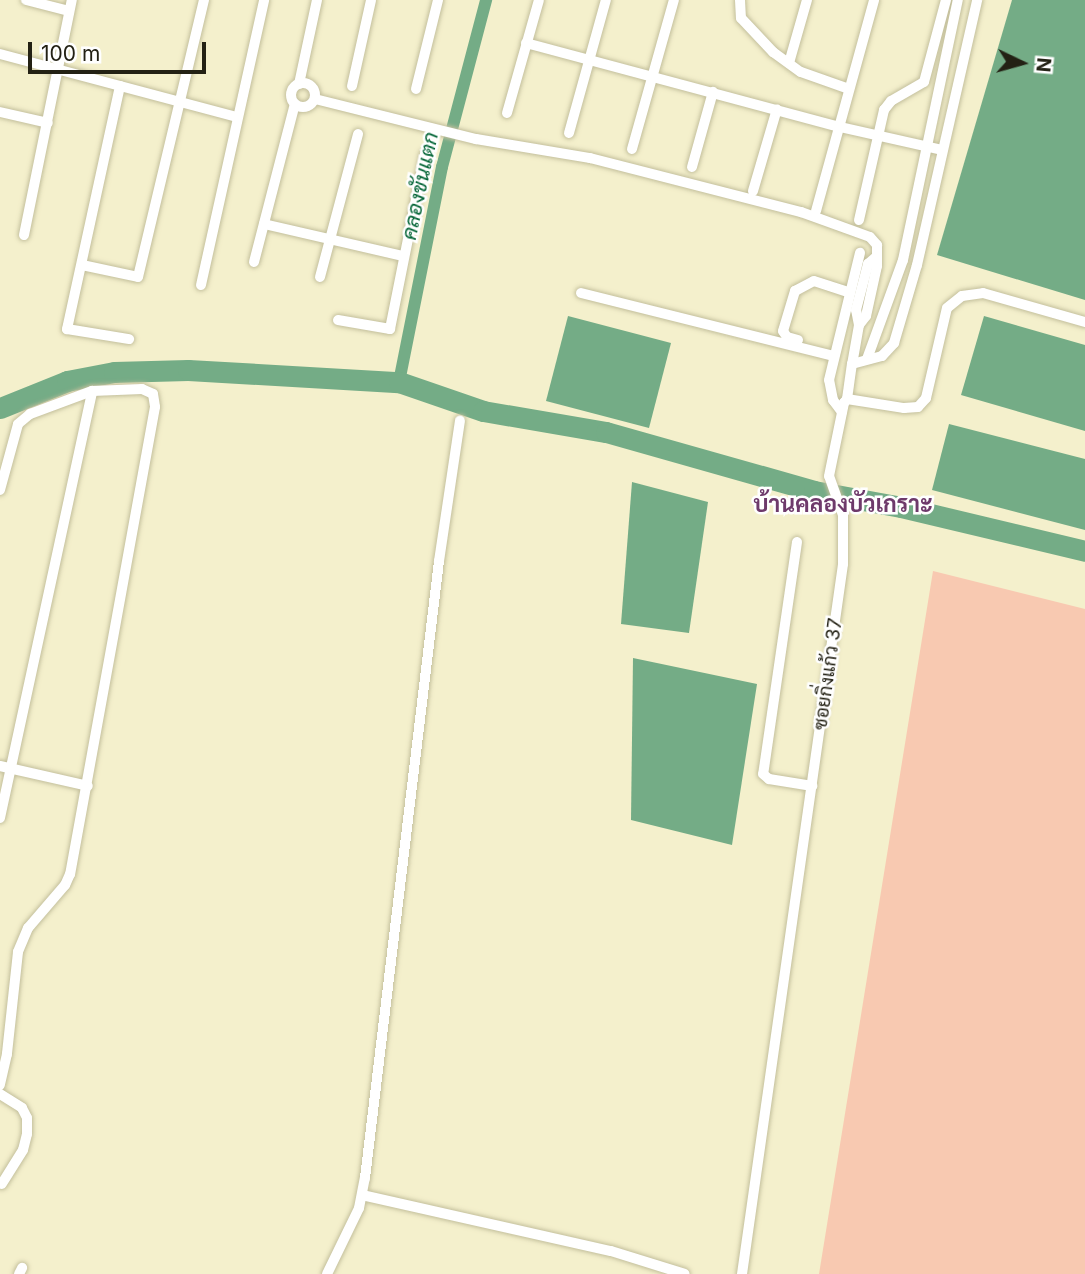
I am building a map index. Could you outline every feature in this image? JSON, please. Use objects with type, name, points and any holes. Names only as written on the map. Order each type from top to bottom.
[{"type":"street","points":[[24,235],[71,6],[26,0]]},
{"type":"street","points":[[82,265],[138,277],[204,0]]},
{"type":"street","points":[[201,285],[264,0]]},
{"type":"street","points":[[254,262],[295,104],[292,92],[299,84],[317,0]]},
{"type":"street","points":[[352,86],[371,0]]},
{"type":"street","points":[[416,89],[438,0]]},
{"type":"street","points":[[507,113],[539,0]]},
{"type":"street","points":[[569,133],[606,0]]},
{"type":"street","points":[[632,149],[674,0]]},
{"type":"street","points":[[740,0],[741,18],[773,52],[801,72],[849,89]]},
{"type":"street","points":[[789,63],[807,0]]},
{"type":"street","points":[[816,211],[874,0]]},
{"type":"street","points":[[859,220],[884,110],[891,100],[924,82],[946,0]]},
{"type":"street","points":[[867,359],[903,260],[958,0]]},
{"type":"street","points":[[852,363],[888,352],[917,265],[977,0]]},
{"type":"street","points":[[950,38],[967,42]]},
{"type":"street","points":[[526,43],[840,127],[942,150]]},
{"type":"street","points":[[0,54],[237,117]]},
{"type":"street","points":[[299,84],[313,88],[315,99]]},
{"type":"street","points":[[120,86],[67,329],[129,339]]},
{"type":"street","points":[[692,167],[713,92]]},
{"type":"street","points":[[295,104],[306,107],[315,99]]},
{"type":"street","points":[[315,99],[476,139],[590,158],[801,212],[870,237],[877,246],[877,267],[866,316],[859,325],[850,308],[848,292],[860,253]]},
{"type":"street","points":[[753,191],[777,109]]},
{"type":"street","points":[[0,112],[48,123]]},
{"type":"street","points":[[320,277],[358,134]]},
{"type":"street","points":[[338,320],[390,330],[425,154]]},
{"type":"street","points":[[264,224],[403,256]]},
{"type":"street","points":[[842,412],[830,390],[834,353],[867,264],[875,258]]},
{"type":"street","points":[[903,260],[917,265]]},
{"type":"street","points":[[834,353],[787,337],[783,331],[795,291],[801,286],[821,282],[848,292]]},
{"type":"street","points":[[896,283],[910,288]]},
{"type":"street","points":[[581,293],[834,353]]},
{"type":"street","points":[[847,398],[904,408],[918,407],[926,398],[947,308],[962,296],[983,293],[1085,322]]},
{"type":"street","name":"ซอยกิ่งแก้ว 37","points":[[742,1274],[784,962],[843,564],[843,515],[828,476],[847,398],[859,325]]},
{"type":"street","points":[[0,490],[15,434],[23,419],[92,391],[142,389],[153,394],[155,407],[70,874],[22,939],[0,1084]]},
{"type":"street","points":[[0,818],[5,767],[92,391]]},
{"type":"street","points":[[327,1274],[359,1208],[362,1195],[440,552],[460,421]]},
{"type":"street","points":[[797,542],[763,774],[769,779],[812,786]]},
{"type":"street","points":[[5,767],[88,786]]},
{"type":"street","points":[[0,1000],[12,996]]},
{"type":"street","points":[[0,1094],[22,1108],[27,1126],[23,1150],[2,1184]]},
{"type":"street","points":[[362,1195],[611,1251],[685,1274]]},
{"type":"shaded area","points":[[1012,0],[1085,0],[1085,300],[937,255]]},
{"type":"shaded area","points":[[568,316],[671,343],[649,428],[546,401]]},
{"type":"shaded area","points":[[984,316],[1085,345],[1085,431],[961,395]]},
{"type":"shaded area","points":[[949,424],[1085,459],[1085,530],[932,490]]},
{"type":"shaded area","points":[[632,482],[708,502],[689,633],[621,624]]},
{"type":"shaded area","points":[[933,571],[1085,609],[1085,1274],[819,1274]]},
{"type":"shaded area","points":[[633,658],[757,684],[732,845],[631,820]]},
{"type":"waterway","name":"คลองขันแตก","points":[[399,382],[442,167],[486,0]]},
{"type":"waterway","points":[[0,408],[67,381],[114,372],[188,370],[399,382],[483,411],[606,432],[814,491],[901,507],[1085,551]]},
{"type":"district","name":"บ้านคลองบัวเกราะ","points":[[843,504]]}]
